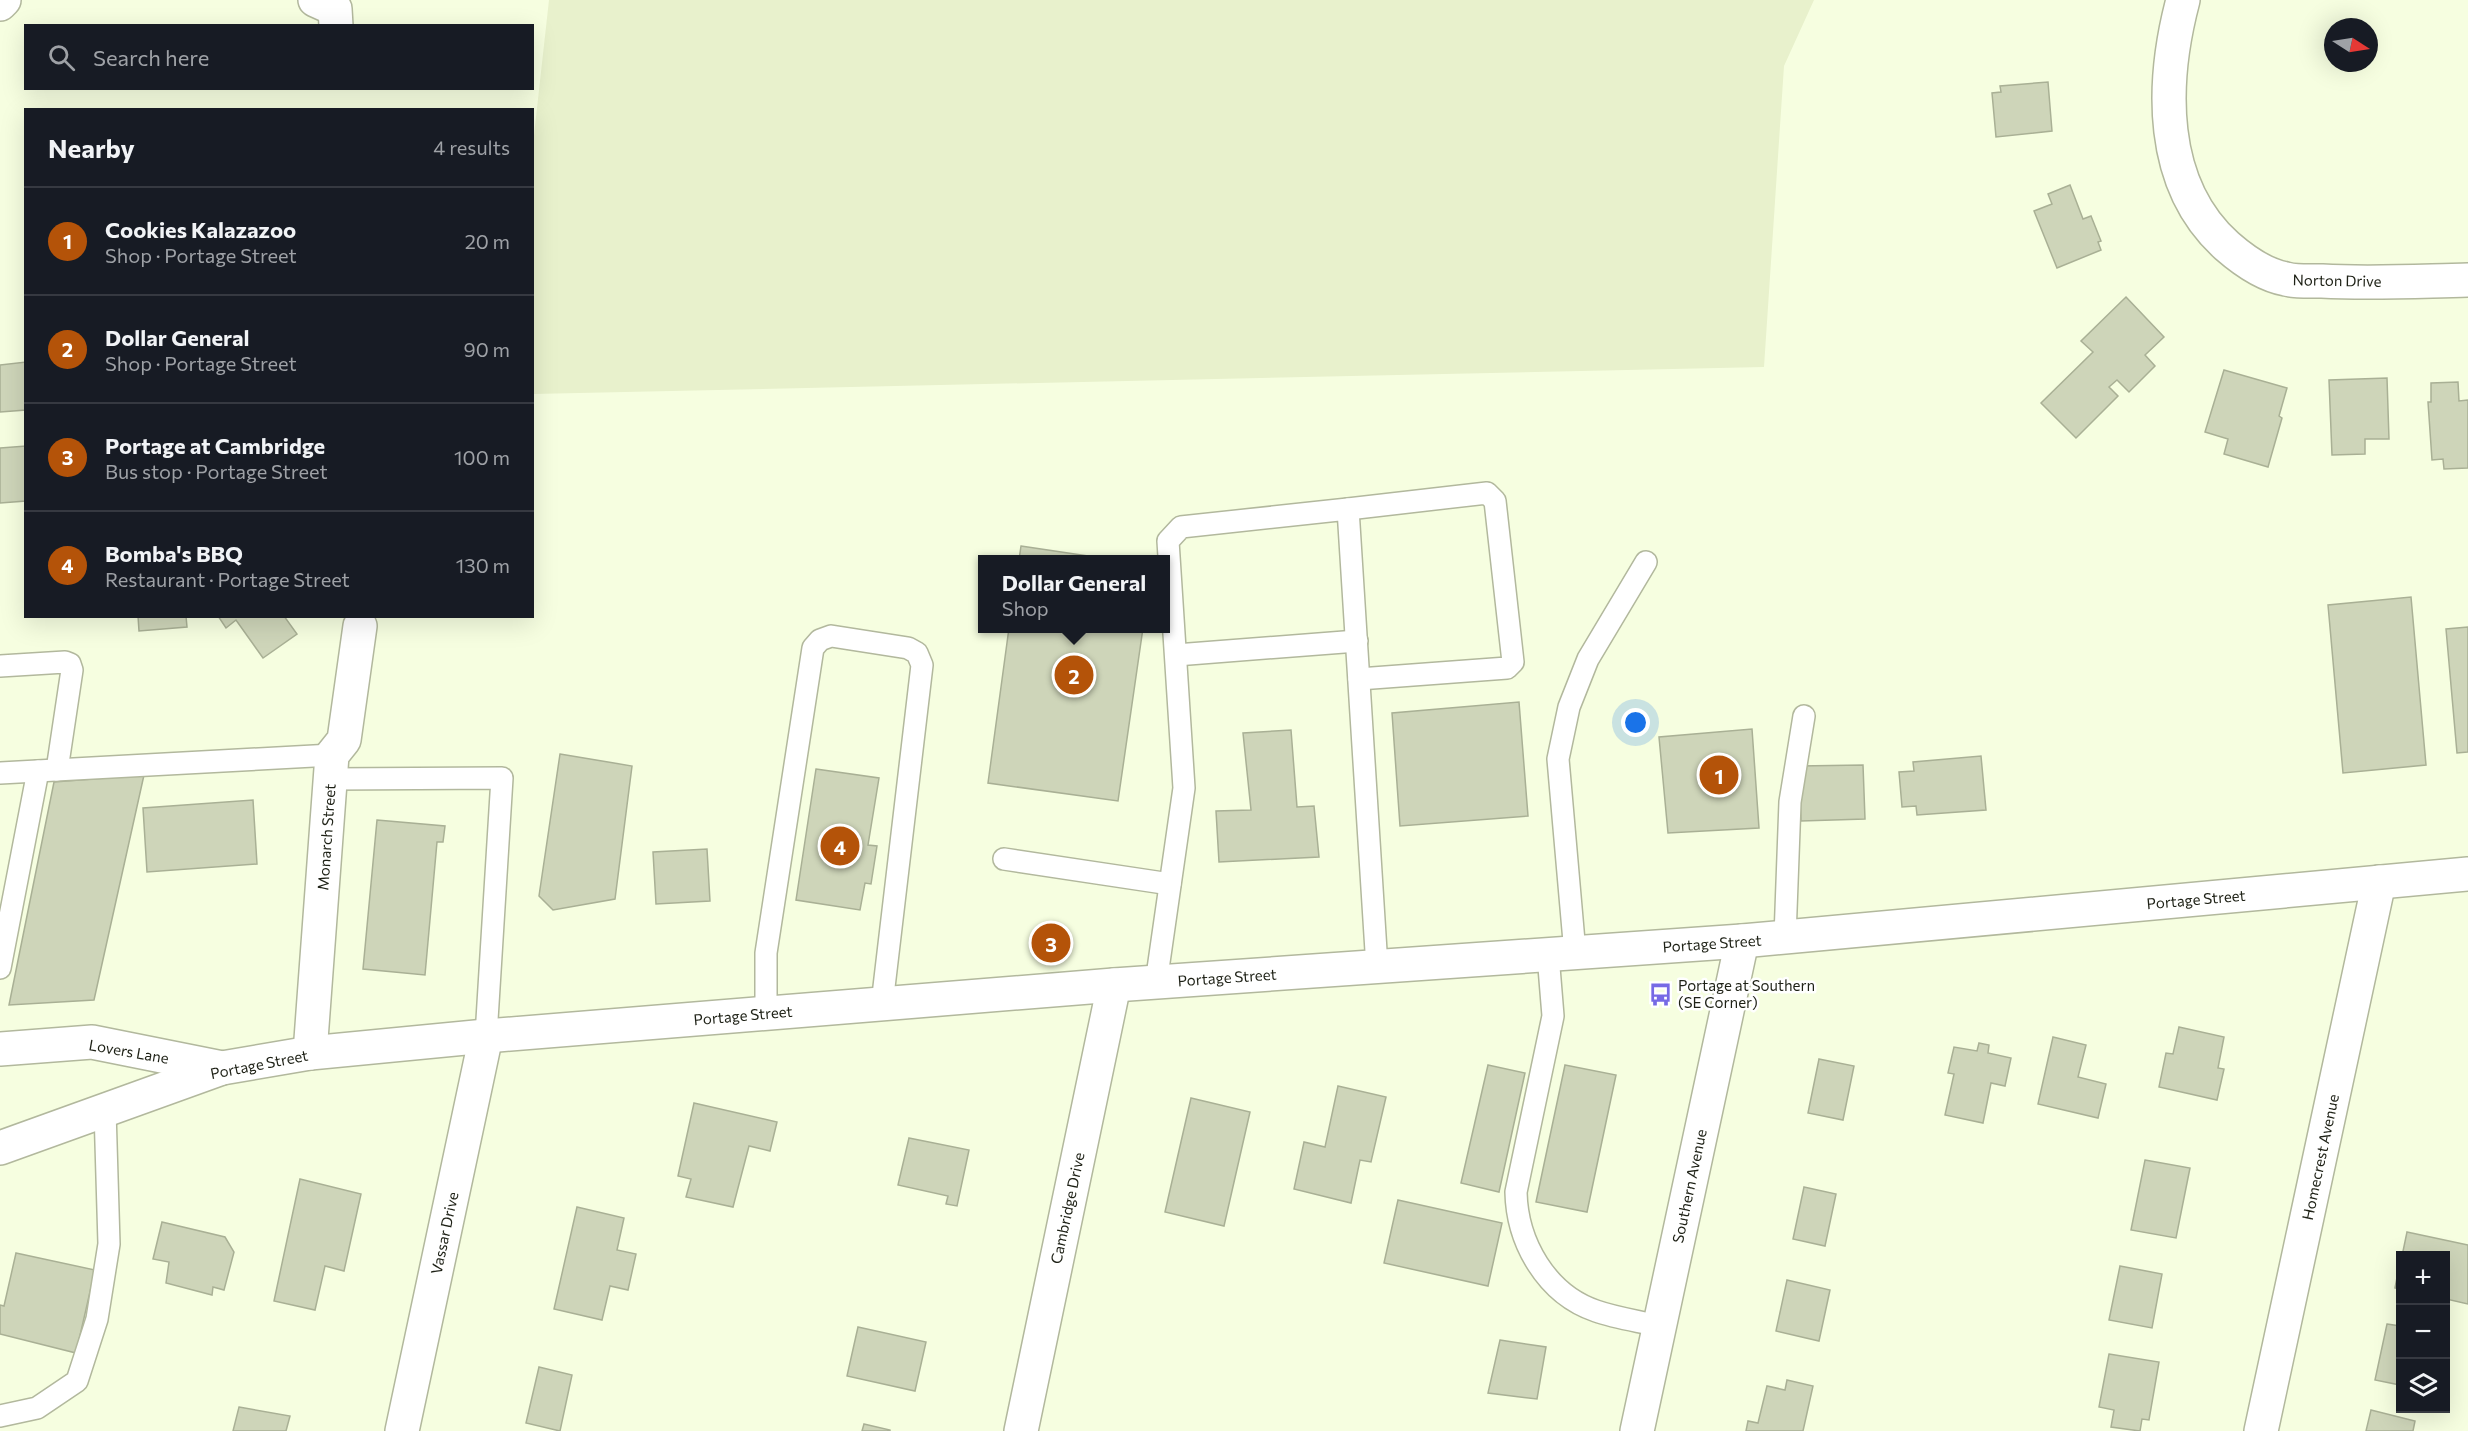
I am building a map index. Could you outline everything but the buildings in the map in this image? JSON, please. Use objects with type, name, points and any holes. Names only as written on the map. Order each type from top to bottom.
[{"type":"street","points":[[0,4],[4,0]]},
{"type":"street","name":"Norton Drive","points":[[2183,0],[2177,24],[2170,88],[2171,146],[2187,194],[2213,234],[2245,262],[2285,279],[2344,282],[2468,280]]},
{"type":"street","name":"Monarch Street","points":[[310,1053],[332,767],[344,740],[360,626]]},
{"type":"street","name":"Portage Street","points":[[0,1148],[222,1068],[310,1053],[766,1013],[1742,941],[2468,874]]},
{"type":"street","name":"Homecrest Avenue","points":[[2261,1431],[2379,882]]},
{"type":"street","name":"Southern Avenue","points":[[1637,1431],[1742,941]]},
{"type":"street","name":"Cambridge Drive","points":[[1021,1431],[1114,986]]},
{"type":"street","name":"Vassar Drive","points":[[402,1431],[486,1036]]},
{"type":"street","name":"Lovers Lane","points":[[0,1049],[92,1042],[222,1068]]},
{"type":"lane","points":[[1169,555],[1168,541],[1181,527],[1487,493],[1495,501],[1513,662],[1507,668],[1359,679]]},
{"type":"lane","points":[[1348,509],[1377,967]]},
{"type":"lane","points":[[1646,562],[1588,658],[1569,707],[1558,759],[1561,954],[1552,1016],[1516,1192],[1516,1217],[1531,1257],[1563,1294],[1594,1311],[1659,1326]]},
{"type":"lane","points":[[1156,983],[1184,788],[1170,570]]},
{"type":"lane","points":[[766,1013],[766,953],[813,648],[820,640],[831,636],[908,648],[917,653],[922,665],[882,1004]]},
{"type":"lane","points":[[1176,655],[1357,641]]},
{"type":"lane","points":[[0,666],[65,662],[70,664],[72,670],[0,968]]},
{"type":"lane","points":[[1785,937],[1790,802],[1804,716]]},
{"type":"lane","points":[[0,773],[47,770],[332,767],[502,778],[486,1036]]},
{"type":"lane","points":[[1004,860],[1170,884]]},
{"type":"lane","points":[[0,1416],[37,1408],[77,1381],[97,1319],[109,1244],[105,1110]]},
{"type":"shaded area","points":[[549,0],[1814,0],[1784,66],[1764,367],[534,394],[534,135]]},
{"type":"place","name":"Dollar General","points":[[1074,675]]},
{"type":"place","name":"Cookies Kalazazoo","points":[[1719,775]]},
{"type":"place","name":"Bomba's BBQ","points":[[840,846]]},
{"type":"place","name":"Portage at Cambridge","points":[[1051,943]]},
{"type":"place","name":"Portage at Southern (SE Corner)","points":[[1660,994]]}]
